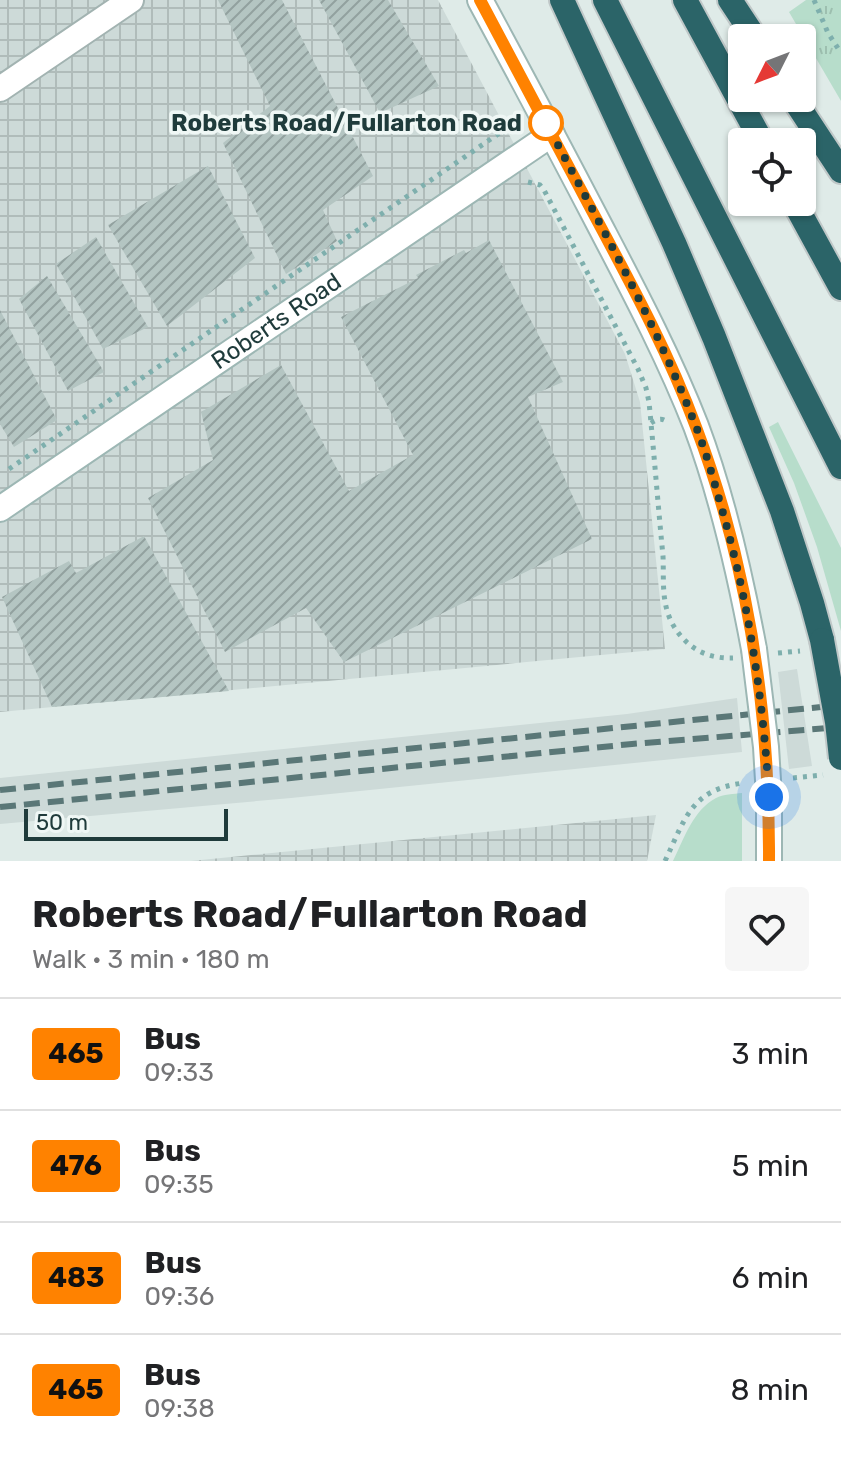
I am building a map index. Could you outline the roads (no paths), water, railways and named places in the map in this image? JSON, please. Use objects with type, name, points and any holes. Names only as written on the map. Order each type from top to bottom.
[{"type":"highway","points":[[562,0],[674,243],[782,511],[812,603],[818,645],[837,722],[833,767]]},
{"type":"highway","points":[[605,0],[841,467]]},
{"type":"highway","points":[[685,0],[754,128]]},
{"type":"highway","points":[[730,0],[746,24]]},
{"type":"highway","points":[[802,112],[841,171]]},
{"type":"highway","points":[[802,216],[841,288]]},
{"type":"main road","points":[[0,89],[131,0]]},
{"type":"main road","points":[[480,0],[651,325],[696,427],[731,540],[756,653],[766,747],[769,861]]},
{"type":"main road","name":"Roberts Road","points":[[0,509],[552,134]]},
{"type":"railway","points":[[0,790],[841,705]]},
{"type":"railway","points":[[0,807],[632,744],[841,727]]},
{"type":"place","name":"Roberts Road/Fullarton Road","points":[[546,123]]}]
